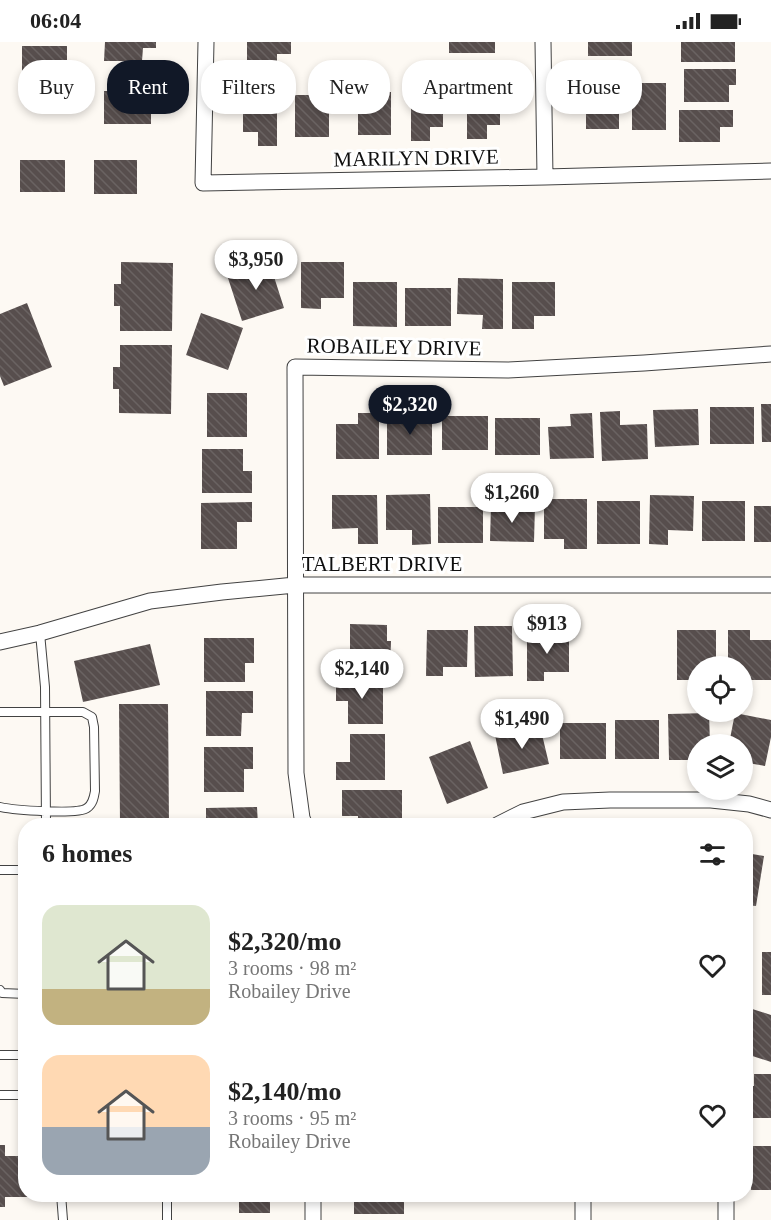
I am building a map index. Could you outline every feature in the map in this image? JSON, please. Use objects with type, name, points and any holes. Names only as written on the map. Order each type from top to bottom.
[{"type":"street","name":"MARILYN DRIVE","points":[[206,42],[203,183],[771,171]]},
{"type":"street","points":[[543,42],[545,177]]},
{"type":"street","name":"ROBAILEY DRIVE","points":[[302,818],[296,773],[295,367],[508,370],[771,354]]},
{"type":"street","name":"TALBERT DRIVE","points":[[0,642],[40,633],[150,601],[295,585],[771,585]]},
{"type":"street","points":[[511,818],[523,812],[563,802],[610,800],[711,800],[749,804],[771,810]]},
{"type":"street","points":[[313,1202],[313,1220]]},
{"type":"street","points":[[583,1202],[583,1220]]},
{"type":"street","points":[[726,1202],[726,1220]]},
{"type":"lane","points":[[40,633],[45,687],[46,818]]},
{"type":"lane","points":[[0,712],[83,712],[92,717],[94,737],[94,799],[88,808],[81,811],[46,811],[0,807]]},
{"type":"lane","points":[[0,870],[18,870]]},
{"type":"lane","points":[[0,990],[2,993],[18,994]]},
{"type":"lane","points":[[0,1055],[18,1055]]},
{"type":"lane","points":[[0,1095],[18,1095]]},
{"type":"lane","points":[[62,1202],[63,1220]]},
{"type":"lane","points":[[167,1202],[167,1220]]},
{"type":"building","points":[[105,42],[156,42],[156,48],[143,48],[142,60],[104,61]]},
{"type":"building","points":[[247,42],[291,42],[291,54],[277,54],[277,60],[247,60]]},
{"type":"building","points":[[449,42],[495,42],[495,53],[449,53]]},
{"type":"building","points":[[588,42],[632,42],[632,56],[588,56]]},
{"type":"building","points":[[681,42],[735,42],[735,62],[681,62]]},
{"type":"building","points":[[22,46],[67,46],[67,60],[22,60]]},
{"type":"building","points":[[684,69],[736,69],[736,85],[729,85],[729,102],[684,102]]},
{"type":"building","points":[[642,83],[666,83],[666,130],[632,130],[632,114],[642,114]]},
{"type":"building","points":[[104,91],[107,91],[107,114],[151,114],[151,124],[104,124]]},
{"type":"building","points":[[391,92],[391,135],[358,135],[358,114],[390,114]]},
{"type":"building","points":[[296,95],[308,95],[308,114],[329,114],[329,137],[295,137]]},
{"type":"building","points":[[679,110],[733,110],[733,127],[720,127],[720,142],[679,142]]},
{"type":"building","points":[[243,114],[277,114],[277,146],[258,146],[258,132],[243,132]]},
{"type":"building","points":[[411,114],[443,114],[443,127],[430,127],[430,141],[411,141]]},
{"type":"building","points":[[467,114],[500,114],[500,125],[487,125],[487,139],[467,139]]},
{"type":"building","points":[[586,114],[619,114],[619,129],[586,129]]},
{"type":"building","points":[[20,160],[65,160],[65,192],[20,192]]},
{"type":"building","points":[[94,160],[137,160],[137,194],[94,194]]},
{"type":"building","points":[[269,261],[284,308],[242,321],[227,275]]},
{"type":"building","points":[[121,262],[173,263],[172,331],[120,331],[120,306],[114,306],[114,284],[121,284]]},
{"type":"building","points":[[301,262],[344,262],[344,298],[321,298],[321,309],[301,308]]},
{"type":"building","points":[[458,278],[503,279],[503,329],[482,329],[483,315],[457,314]]},
{"type":"building","points":[[353,282],[397,282],[397,327],[353,326]]},
{"type":"building","points":[[512,282],[555,282],[555,316],[534,316],[534,329],[512,329]]},
{"type":"building","points":[[405,288],[451,288],[451,326],[405,326]]},
{"type":"building","points":[[27,303],[52,367],[4,386],[0,376],[0,314]]},
{"type":"building","points":[[201,313],[243,328],[228,370],[186,355]]},
{"type":"building","points":[[120,345],[172,345],[171,414],[119,413],[119,389],[113,389],[113,367],[120,367]]},
{"type":"building","points":[[207,393],[247,393],[247,437],[207,437]]},
{"type":"building","points":[[761,404],[771,404],[771,442],[762,442]]},
{"type":"building","points":[[710,407],[754,407],[754,444],[710,444]]},
{"type":"building","points":[[698,409],[699,445],[655,447],[653,410]]},
{"type":"building","points":[[620,411],[620,425],[647,424],[648,459],[602,461],[600,412]]},
{"type":"building","points":[[358,413],[379,413],[379,459],[336,459],[336,424],[358,424]]},
{"type":"building","points":[[592,413],[594,458],[550,459],[548,427],[571,426],[570,414]]},
{"type":"building","points":[[387,416],[432,416],[432,455],[387,455]]},
{"type":"building","points":[[442,416],[488,416],[488,450],[442,450]]},
{"type":"building","points":[[495,418],[540,418],[540,455],[495,455]]},
{"type":"building","points":[[202,449],[243,449],[243,471],[252,471],[252,493],[202,493]]},
{"type":"building","points":[[430,494],[431,544],[412,545],[412,530],[386,530],[386,495]]},
{"type":"building","points":[[332,495],[377,495],[378,544],[358,544],[358,528],[332,529]]},
{"type":"building","points":[[650,495],[694,496],[693,531],[668,530],[668,545],[649,544]]},
{"type":"building","points":[[544,499],[587,499],[587,549],[564,549],[564,539],[544,539]]},
{"type":"building","points":[[597,501],[640,501],[640,544],[597,544]]},
{"type":"building","points":[[702,501],[745,501],[745,541],[702,541]]},
{"type":"building","points":[[252,502],[252,522],[237,522],[237,549],[201,549],[201,503]]},
{"type":"building","points":[[491,505],[535,506],[534,542],[490,541]]},
{"type":"building","points":[[754,506],[771,506],[771,542],[754,542]]},
{"type":"building","points":[[438,507],[483,507],[483,543],[438,543]]},
{"type":"building","points":[[350,624],[387,625],[387,641],[391,641],[390,671],[334,670],[335,651],[350,651]]},
{"type":"building","points":[[474,626],[512,626],[513,676],[475,677]]},
{"type":"building","points":[[427,630],[468,630],[467,667],[443,667],[443,676],[426,676]]},
{"type":"building","points":[[677,630],[716,630],[716,656],[687,656],[687,680],[677,680]]},
{"type":"building","points":[[728,630],[750,630],[750,640],[771,640],[771,680],[753,680],[753,656],[728,656]]},
{"type":"building","points":[[527,633],[569,633],[569,672],[544,672],[544,681],[527,681]]},
{"type":"building","points":[[204,638],[254,638],[254,663],[245,663],[245,682],[204,682]]},
{"type":"building","points":[[150,644],[160,685],[83,702],[74,661]]},
{"type":"building","points":[[336,680],[383,680],[383,724],[348,724],[348,701],[336,701]]},
{"type":"building","points":[[206,691],[253,691],[253,713],[242,713],[241,736],[206,736]]},
{"type":"building","points":[[119,704],[168,704],[169,818],[120,818]]},
{"type":"building","points":[[668,714],[687,714],[687,722],[709,722],[710,734],[687,734],[687,760],[669,760]]},
{"type":"building","points":[[753,716],[771,720],[771,737],[765,766],[753,764],[753,734],[731,734],[733,722],[753,722]]},
{"type":"building","points":[[615,720],[659,720],[659,759],[615,759]]},
{"type":"building","points":[[560,723],[606,723],[606,759],[560,759]]},
{"type":"building","points":[[540,726],[549,764],[503,774],[495,735]]},
{"type":"building","points":[[350,734],[385,734],[385,780],[336,780],[336,762],[350,762]]},
{"type":"building","points":[[470,741],[488,788],[447,804],[429,757]]},
{"type":"building","points":[[204,747],[253,747],[253,769],[244,769],[244,792],[204,792]]},
{"type":"building","points":[[342,790],[402,790],[402,818],[342,816]]},
{"type":"building","points":[[257,807],[258,818],[206,818],[206,808]]},
{"type":"building","points":[[753,854],[764,856],[756,906],[753,906]]},
{"type":"building","points":[[762,952],[771,952],[771,995],[762,995]]},
{"type":"building","points":[[753,1009],[771,1015],[771,1062],[753,1056]]},
{"type":"building","points":[[754,1074],[771,1074],[771,1118],[753,1118]]},
{"type":"building","points":[[0,1145],[5,1145],[5,1156],[18,1156],[18,1197],[5,1197],[5,1207],[0,1207]]},
{"type":"building","points":[[753,1146],[771,1146],[771,1190],[753,1190]]},
{"type":"building","points":[[239,1202],[270,1202],[270,1213],[239,1213]]},
{"type":"building","points":[[354,1202],[404,1202],[404,1214],[354,1214]]}]
